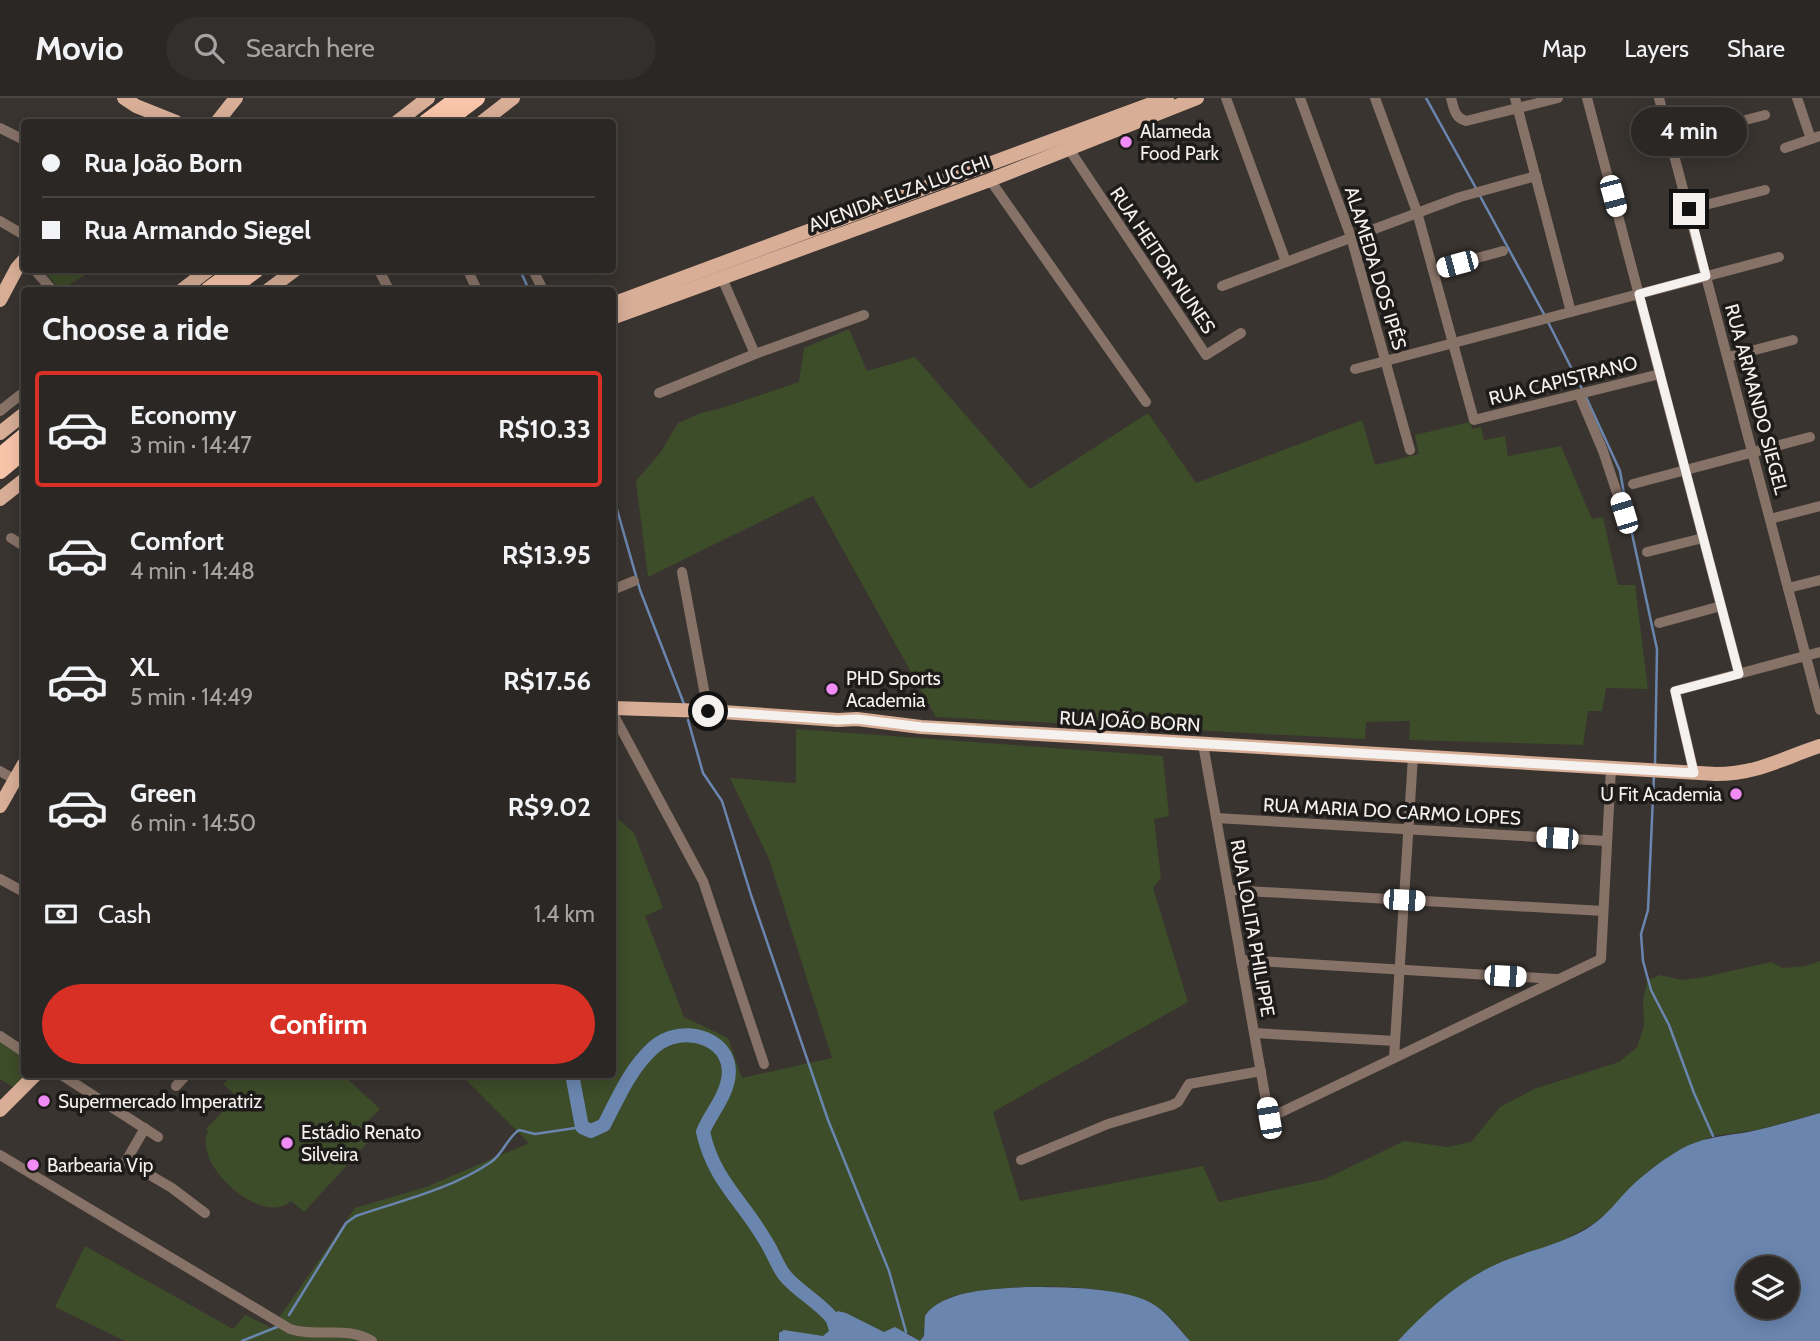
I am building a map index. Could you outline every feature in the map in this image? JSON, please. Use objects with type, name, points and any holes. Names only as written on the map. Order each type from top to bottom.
[{"type":"highway","points":[[430,119],[458,98]]},
{"type":"highway","points":[[449,119],[477,98]]},
{"type":"highway","points":[[212,287],[231,273]]},
{"type":"highway","points":[[233,287],[251,273]]},
{"type":"highway","points":[[0,456],[21,438]]},
{"type":"highway","points":[[0,471],[21,454]]},
{"type":"main road","points":[[124,98],[136,106],[168,119]]},
{"type":"main road","points":[[219,119],[236,98]]},
{"type":"main road","points":[[401,119],[428,98]]},
{"type":"main road","points":[[486,119],[513,98]]},
{"type":"main road","name":"AVENIDA ELZA LUCCHI","points":[[616,317],[722,278],[1167,98]]},
{"type":"main road","name":"AVENIDA ELZA LUCCHI","points":[[616,303],[887,210],[990,180],[1197,98]]},
{"type":"main road","points":[[0,300],[21,263]]},
{"type":"main road","points":[[186,287],[204,273]]},
{"type":"main road","points":[[0,433],[21,416]]},
{"type":"main road","points":[[0,499],[21,482]]},
{"type":"main road","name":"RUA JOÃO BORN","points":[[616,710],[708,711],[857,719],[922,727],[1694,773],[1740,772],[1786,760],[1820,746]]},
{"type":"main road","points":[[0,806],[20,783]]},
{"type":"main road","points":[[0,1110],[32,1078]]},
{"type":"street","points":[[1226,98],[1286,262]]},
{"type":"street","name":"ALAMEDA DOS IPÊS","points":[[1300,98],[1351,237],[1410,450]]},
{"type":"street","points":[[1375,98],[1417,212],[1454,343]]},
{"type":"street","points":[[1451,98],[1456,114],[1462,120],[1471,121],[1517,103],[1558,98]]},
{"type":"street","points":[[1587,98],[1739,674]]},
{"type":"street","name":"RUA ARMANDO SIEGEL","points":[[1660,98],[1820,710]]},
{"type":"street","points":[[1785,148],[1816,137],[1797,98]]},
{"type":"street","points":[[1517,103],[1571,312]]},
{"type":"street","points":[[1670,139],[1765,115]]},
{"type":"street","points":[[0,128],[21,139]]},
{"type":"street","name":"RUA HEITOR NUNES","points":[[1069,149],[1206,355],[1241,333]]},
{"type":"street","points":[[1222,286],[1417,212],[1479,191],[1536,176]]},
{"type":"street","points":[[990,180],[1146,402]]},
{"type":"street","points":[[1689,209],[1765,190]]},
{"type":"street","points":[[0,221],[21,233]]},
{"type":"street","points":[[1433,270],[1503,251]]},
{"type":"street","points":[[1355,369],[1779,257]]},
{"type":"street","points":[[38,273],[49,287]]},
{"type":"street","points":[[470,275],[476,287]]},
{"type":"street","points":[[722,278],[755,354]]},
{"type":"street","points":[[659,393],[755,354],[864,315]]},
{"type":"street","points":[[1728,357],[1793,340]]},
{"type":"street","name":"RUA CAPISTRANO","points":[[1454,343],[1474,420],[1660,374]]},
{"type":"street","points":[[1583,393],[1628,526]]},
{"type":"street","points":[[0,411],[21,394]]},
{"type":"street","points":[[1633,484],[1810,437]]},
{"type":"street","points":[[1770,519],[1820,506]]},
{"type":"street","points":[[11,538],[21,543]]},
{"type":"street","points":[[1647,552],[1703,538]]},
{"type":"street","points":[[682,572],[708,711]]},
{"type":"street","points":[[1788,588],[1820,580]]},
{"type":"street","points":[[616,588],[634,581]]},
{"type":"street","points":[[1659,623],[1721,606]]},
{"type":"street","points":[[1694,773],[1675,691],[1820,652]]},
{"type":"street","points":[[616,718],[703,881],[764,1064]]},
{"type":"street","name":"RUA LOLITA PHILIPPE","points":[[1203,744],[1269,1118],[1394,1058]]},
{"type":"street","points":[[1413,756],[1394,1058],[1601,959],[1611,768]]},
{"type":"street","points":[[0,771],[20,783]]},
{"type":"street","name":"RUA MARIA DO CARMO LOPES","points":[[1216,818],[1607,841]]},
{"type":"street","points":[[0,879],[21,890]]},
{"type":"street","points":[[1229,890],[1603,911]]},
{"type":"street","points":[[1241,960],[1558,979]]},
{"type":"street","points":[[1254,1033],[1395,1041]]},
{"type":"street","points":[[0,1036],[21,1050]]},
{"type":"street","points":[[1021,1160],[1116,1121],[1153,1113],[1172,1105],[1178,1102],[1189,1084],[1261,1071]]},
{"type":"street","points":[[66,1078],[158,1137]]},
{"type":"street","points":[[176,1086],[183,1078]]},
{"type":"street","points":[[145,1128],[127,1161],[172,1188],[205,1213]]},
{"type":"street","points":[[0,1155],[290,1329],[301,1332],[348,1332],[372,1341]]},
{"type":"green space","points":[[46,273],[89,273],[65,287],[57,287]]},
{"type":"green space","points":[[849,329],[867,371],[915,357],[1030,489],[1148,413],[1196,483],[1362,420],[1375,465],[1419,454],[1415,435],[1470,422],[1472,429],[1481,427],[1484,440],[1505,436],[1508,456],[1561,446],[1592,519],[1603,517],[1618,585],[1635,585],[1648,689],[1606,688],[1602,711],[1588,711],[1583,745],[1409,740],[1410,721],[1366,722],[1365,739],[936,717],[813,496],[648,577],[636,481],[660,453],[678,423],[799,382],[804,348]]},
{"type":"green space","points":[[796,729],[1163,756],[1169,816],[1154,819],[1161,878],[1153,888],[1188,1002],[993,1112],[1020,1201],[1203,1166],[1219,1202],[1325,1179],[1404,1141],[1448,1147],[1471,1142],[1500,1107],[1534,1089],[1619,1062],[1637,1047],[1644,1026],[1643,1002],[1647,981],[1660,975],[1682,980],[1704,977],[1771,962],[1783,968],[1805,966],[1820,961],[1820,1113],[1757,1130],[1713,1136],[1679,1150],[1648,1172],[1593,1224],[1553,1246],[1523,1254],[1450,1293],[1398,1341],[1190,1341],[1170,1317],[1156,1306],[1110,1292],[1053,1287],[995,1289],[947,1298],[920,1341],[906,1332],[884,1332],[839,1311],[828,1333],[823,1336],[778,1334],[779,1341],[125,1341],[55,1307],[85,1246],[233,1329],[245,1315],[272,1328],[355,1208],[426,1187],[529,1143],[464,1078],[616,1078],[616,817],[634,833],[663,908],[645,916],[684,1017],[728,1038],[742,1078],[832,1058],[769,859],[730,778],[796,783]]},
{"type":"green space","points":[[0,1039],[21,1053],[21,1078],[26,1078],[13,1087],[0,1079]]},
{"type":"green space","name":"Estádio Renato Silveira","points":[[228,1078],[346,1078],[380,1109],[365,1124],[369,1129],[364,1134],[370,1140],[304,1212],[291,1201],[278,1207],[264,1206],[233,1189],[210,1160],[206,1129],[233,1101],[236,1104],[240,1099],[223,1084]]},
{"type":"water","points":[[1820,1113],[1820,1341],[1398,1341],[1435,1305],[1478,1274],[1592,1226],[1643,1176],[1681,1149],[1708,1139],[1753,1131]]},
{"type":"water","points":[[1058,1287],[1095,1289],[1145,1300],[1165,1314],[1190,1341],[920,1341],[924,1336],[925,1316],[944,1300],[972,1292]]},
{"type":"water","points":[[838,1311],[884,1332],[895,1327],[920,1341],[779,1341],[779,1333],[784,1330],[823,1336],[829,1331],[826,1321]]},
{"type":"waterway","points":[[1426,98],[1477,190]]},
{"type":"waterway","points":[[1480,196],[1545,316]]},
{"type":"waterway","points":[[521,273],[528,287]]},
{"type":"waterway","points":[[1548,322],[1583,391]]},
{"type":"waterway","points":[[1586,397],[1620,471],[1626,505]]},
{"type":"waterway","points":[[616,506],[640,590],[684,704]]},
{"type":"waterway","points":[[1631,529],[1657,649],[1655,764]]},
{"type":"waterway","points":[[688,720],[703,773],[722,801],[751,895],[828,1120],[889,1271],[906,1332]]},
{"type":"waterway","points":[[1654,774],[1648,910],[1641,934],[1643,961],[1651,990],[1669,1025],[1713,1136]]},
{"type":"waterway","points":[[573,1078],[582,1127],[591,1131],[604,1125],[631,1074],[653,1048],[665,1040],[679,1036],[706,1039],[717,1046],[725,1056],[729,1068],[725,1090],[703,1132],[714,1164],[756,1226],[783,1273],[831,1317]]},
{"type":"waterway","points":[[289,1315],[346,1223],[356,1216],[460,1180],[495,1159],[519,1130],[535,1134],[582,1127]]},
{"type":"waterway","points":[[242,1341],[277,1327]]},
{"type":"place","name":"Alameda Food Park","points":[[1126,142]]},
{"type":"place","name":"PHD Sports Academia","points":[[832,689]]},
{"type":"place","name":"U Fit Academia","points":[[1736,794]]},
{"type":"place","name":"Supermercado Imperatriz","points":[[44,1101]]},
{"type":"place","name":"Estádio Renato Silveira","points":[[287,1143]]},
{"type":"place","name":"Barbearia Vip","points":[[33,1165]]},
{"type":"route","points":[[708,711],[857,719],[922,727],[1694,773],[1675,691],[1739,674],[1639,294],[1706,276],[1689,209]]}]
